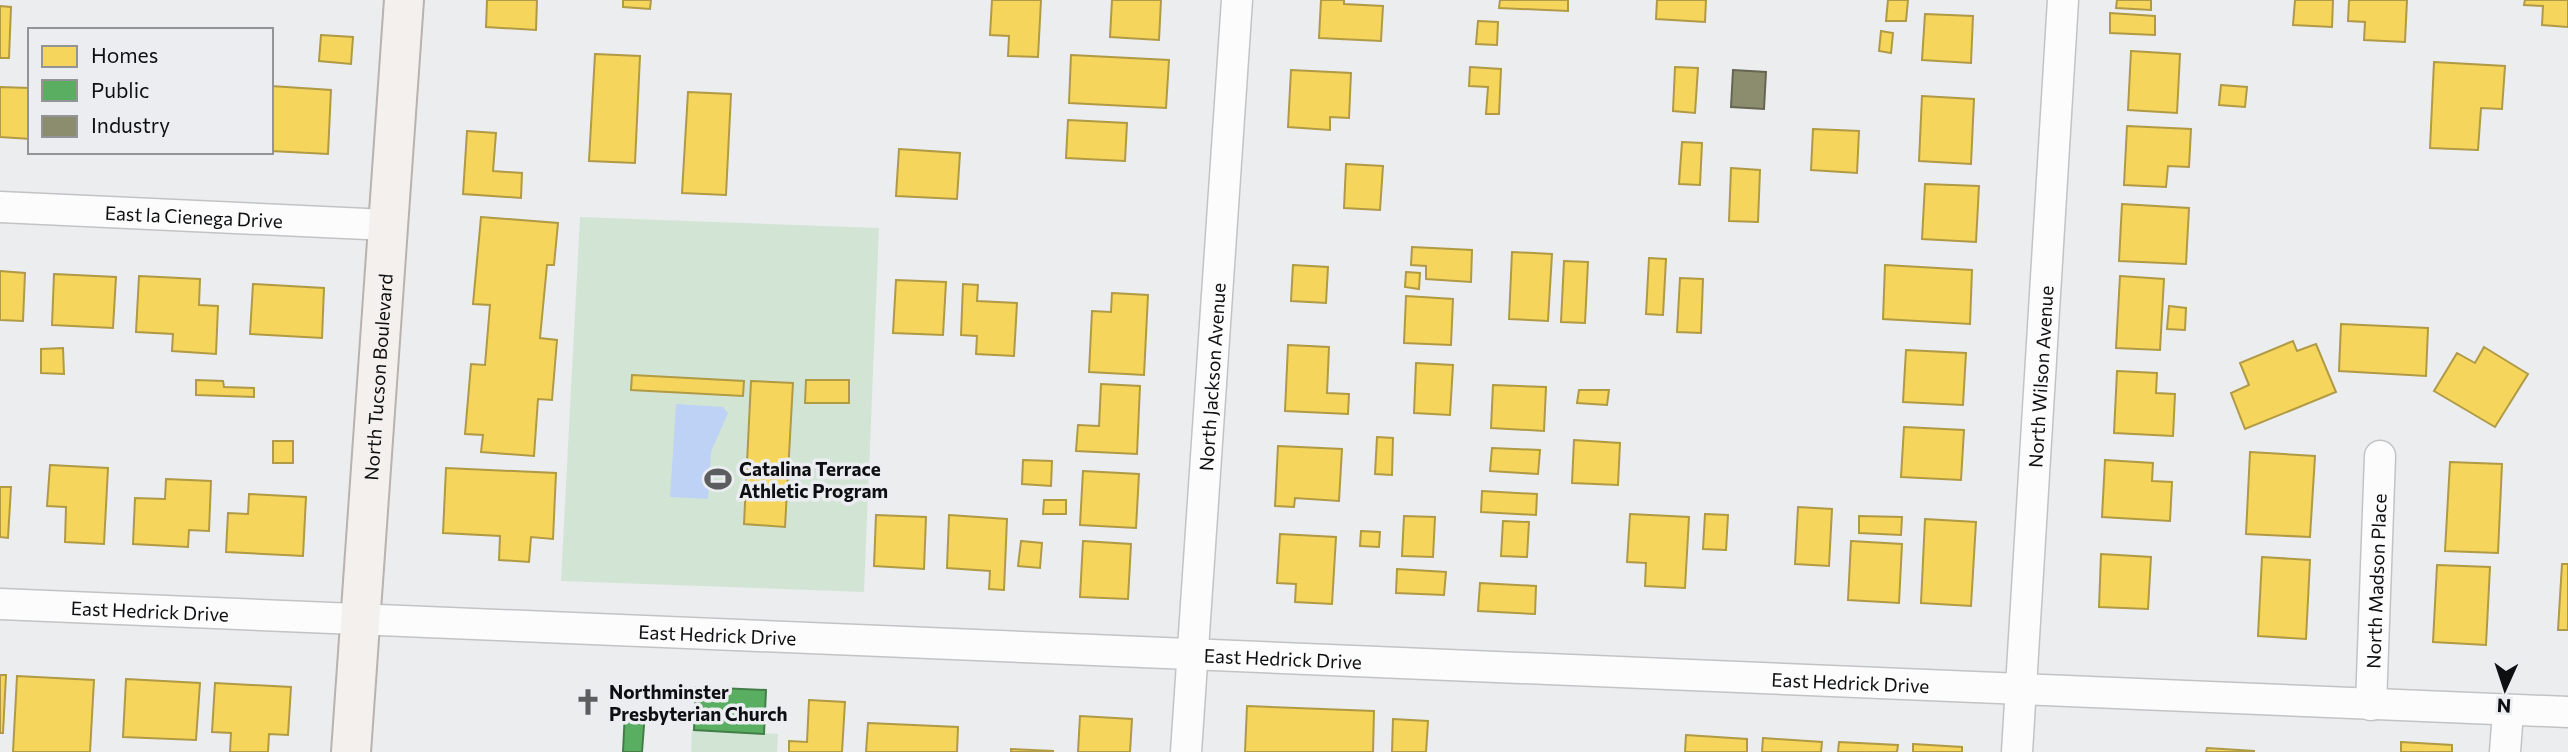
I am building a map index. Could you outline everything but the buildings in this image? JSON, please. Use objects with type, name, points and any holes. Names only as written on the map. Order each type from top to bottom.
[{"type":"main road","name":"North Tucson Boulevard","points":[[351,752],[404,0]]},
{"type":"street","name":"North Jackson Avenue","points":[[1186,752],[1237,0]]},
{"type":"street","name":"North Wilson Avenue","points":[[2017,752],[2063,0]]},
{"type":"street","name":"East la Cienega Drive","points":[[0,207],[388,225]]},
{"type":"street","name":"North Madson Place","points":[[2371,705],[2381,456]]},
{"type":"street","name":"East Hedrick Drive","points":[[0,604],[2568,712]]},
{"type":"street","points":[[2505,752],[2508,711]]},
{"type":"green space","name":"Catalina Terrace Athletic Program","points":[[580,217],[879,228],[864,592],[561,581]]},
{"type":"green space","points":[[692,729],[778,734],[777,752],[691,752]]},
{"type":"water","points":[[676,404],[723,407],[728,413],[711,452],[708,499],[670,497]]},
{"type":"place","name":"Catalina Terrace Athletic Program","points":[[718,479]]},
{"type":"place","name":"Northminster Presbyterian Church","points":[[588,702]]}]
